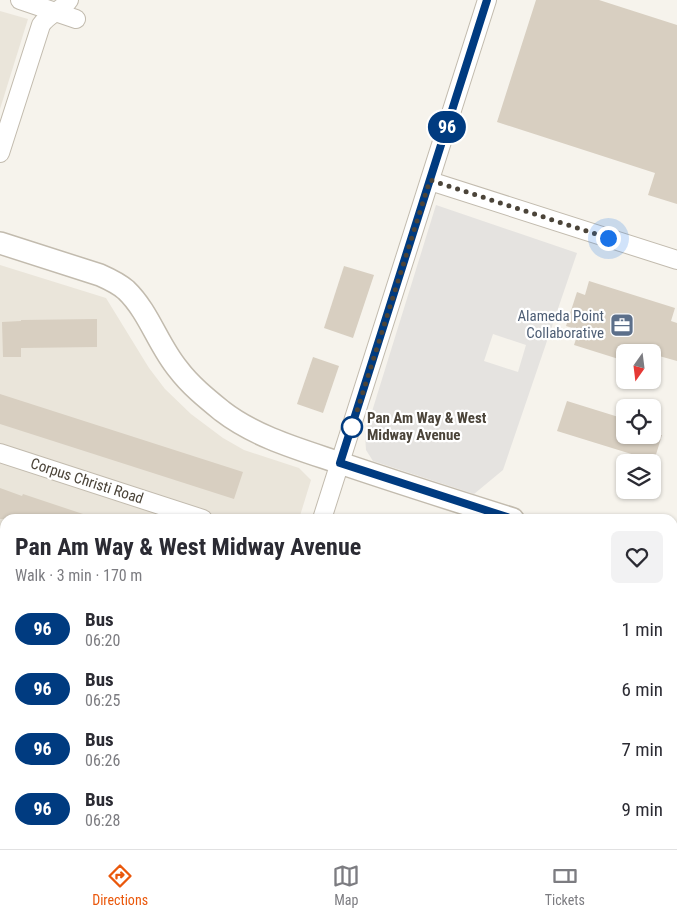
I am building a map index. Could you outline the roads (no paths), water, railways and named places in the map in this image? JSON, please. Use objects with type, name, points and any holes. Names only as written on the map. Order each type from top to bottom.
[{"type":"street","points":[[20,0],[76,18]]},
{"type":"street","points":[[0,153],[41,25],[46,17],[66,5],[69,0]]},
{"type":"street","points":[[324,514],[487,0]]},
{"type":"street","points":[[430,180],[677,260]]},
{"type":"street","points":[[0,243],[100,275],[125,289],[136,301],[161,345],[178,370],[198,391],[239,423],[272,439],[340,463],[498,514]]},
{"type":"street","name":"Corpus Christi Road","points":[[0,453],[189,514]]},
{"type":"place","name":"Alameda Point Collaborative","points":[[622,325]]},
{"type":"place","name":"Pan Am Way & West Midway Avenue","points":[[352,427]]}]
